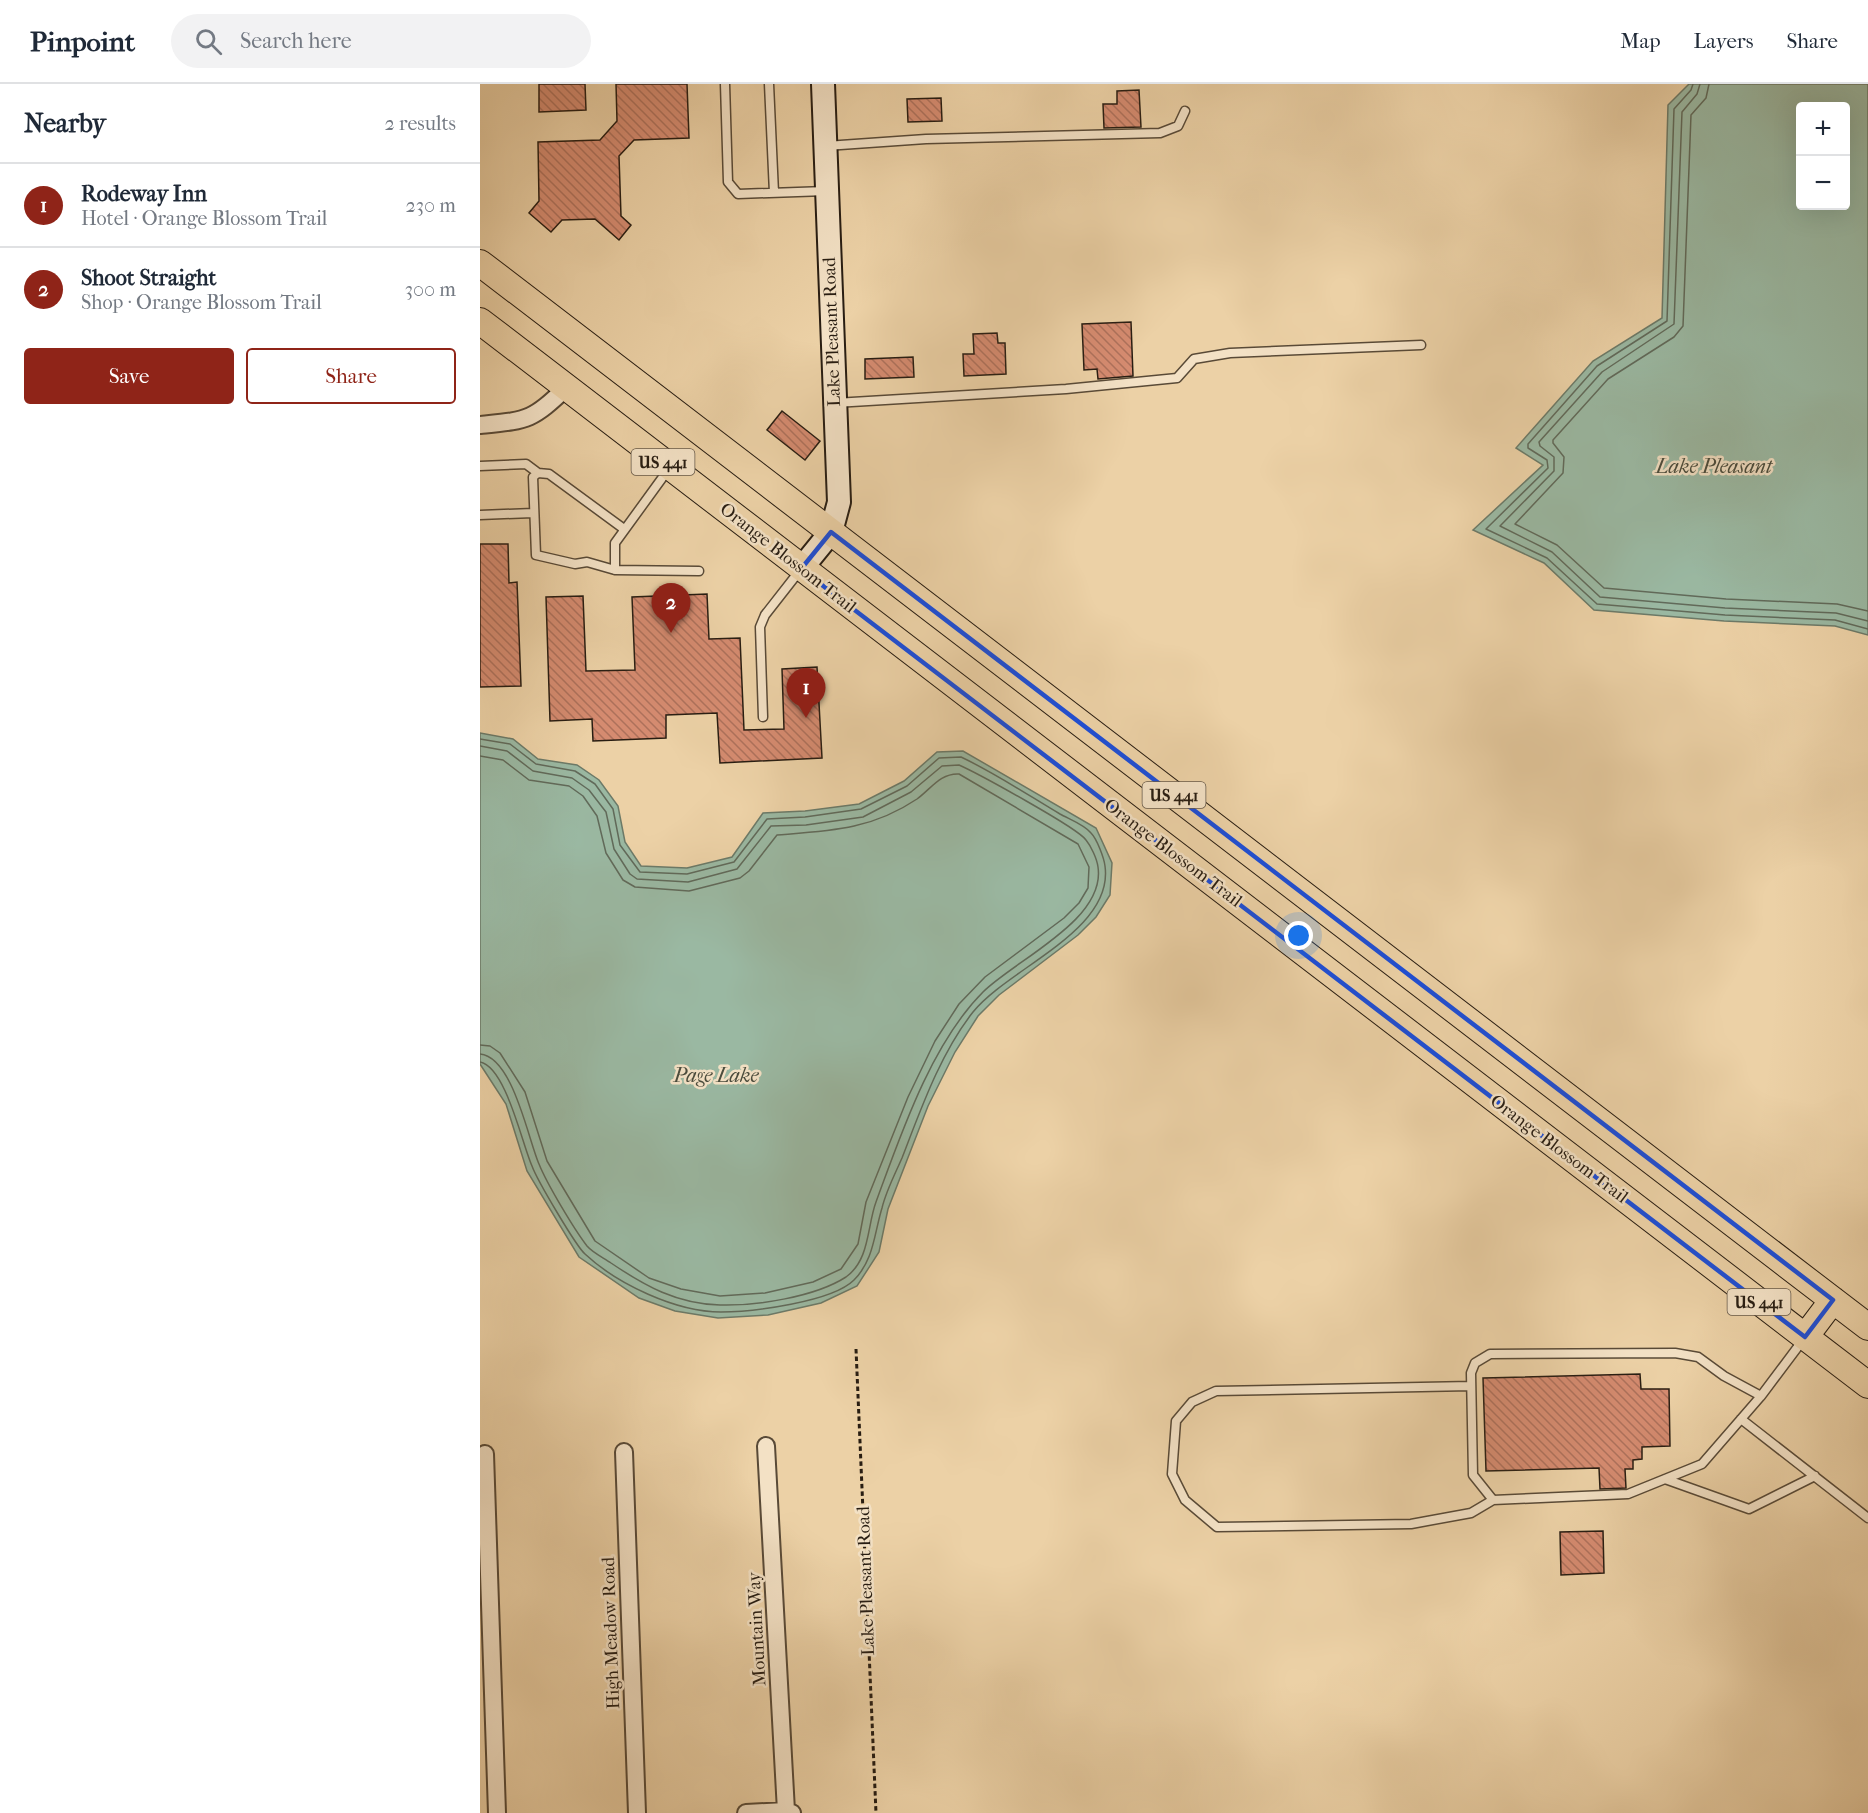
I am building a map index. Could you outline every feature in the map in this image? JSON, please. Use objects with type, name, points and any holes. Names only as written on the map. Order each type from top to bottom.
[{"type":"main road","name":"US 441","points":[[480,263],[1868,1327]]},
{"type":"main road","name":"Orange Blossom Trail","points":[[480,321],[1868,1385]]},
{"type":"main road","points":[[1805,1337],[1833,1300]]},
{"type":"street","name":"Lake Pleasant Road","points":[[801,569],[831,532],[839,502],[823,84]]},
{"type":"street","points":[[480,424],[524,420],[540,412],[567,387]]},
{"type":"street","name":"Mountain Way","points":[[766,1446],[789,1812]]},
{"type":"street","name":"High Meadow Road","points":[[624,1452],[637,1813]]},
{"type":"street","points":[[485,1454],[497,1813]]},
{"type":"street","points":[[746,1813],[789,1812]]},
{"type":"lane","points":[[725,84],[728,182],[738,194],[827,191]]},
{"type":"lane","points":[[769,84],[774,193]]},
{"type":"lane","points":[[825,146],[926,139],[1160,133],[1178,126],[1185,111]]},
{"type":"lane","points":[[835,403],[1066,389],[1177,378],[1194,359],[1230,353],[1422,345]]},
{"type":"lane","points":[[480,466],[526,464],[538,473],[549,474],[624,529]]},
{"type":"lane","points":[[615,570],[615,543],[670,467]]},
{"type":"lane","points":[[538,473],[533,477],[531,487],[536,555],[575,564],[587,562],[615,570],[699,571]]},
{"type":"lane","points":[[480,515],[533,513]]},
{"type":"lane","points":[[763,717],[760,627],[765,615],[801,569]]},
{"type":"lane","points":[[1471,1386],[1216,1391],[1192,1402],[1176,1421],[1172,1474],[1185,1500],[1217,1527],[1411,1524],[1471,1513],[1493,1500],[1628,1494],[1702,1464],[1761,1396],[1805,1337]]},
{"type":"lane","points":[[1493,1500],[1473,1475],[1471,1386],[1471,1373],[1475,1363],[1490,1354],[1675,1353],[1698,1357],[1724,1376],[1761,1396]]},
{"type":"lane","points":[[1742,1419],[1868,1518]]},
{"type":"lane","points":[[1665,1479],[1749,1509],[1815,1476]]},
{"type":"path","name":"Lake Pleasant Road","points":[[856,1349],[876,1813]]},
{"type":"highlighted area","points":[[831,532],[1833,1300],[1805,1337],[801,569]]},
{"type":"water","name":"Lake Pleasant","points":[[1689,84],[1868,84],[1868,635],[1835,626],[1724,621],[1594,610],[1544,563],[1473,530],[1543,465],[1516,448],[1593,361],[1662,318],[1668,105]]},
{"type":"water","name":"Page Lake","points":[[480,733],[513,739],[538,759],[577,765],[599,780],[618,806],[625,842],[641,866],[687,868],[732,857],[763,813],[805,811],[859,804],[904,781],[937,752],[963,751],[1096,828],[1112,863],[1110,895],[1096,917],[1078,935],[999,995],[978,1016],[955,1052],[928,1106],[888,1209],[879,1252],[857,1286],[821,1303],[768,1315],[718,1318],[675,1311],[639,1298],[579,1257],[527,1171],[506,1104],[480,1064]]},
{"type":"building","points":[[539,84],[585,84],[586,110],[539,112]]},
{"type":"building","points":[[616,84],[687,84],[689,138],[634,140],[619,156],[621,216],[631,225],[619,240],[595,219],[562,220],[551,232],[529,213],[539,201],[538,142],[600,140],[617,121]]},
{"type":"building","points":[[1139,90],[1141,127],[1104,128],[1103,104],[1117,104],[1117,91]]},
{"type":"building","points":[[941,98],[942,121],[908,122],[907,99]]},
{"type":"building","points":[[1131,322],[1133,376],[1098,379],[1097,369],[1084,370],[1082,324]]},
{"type":"building","points":[[997,333],[998,343],[1005,343],[1006,374],[964,376],[963,354],[974,354],[973,334]]},
{"type":"building","points":[[913,357],[914,377],[865,379],[865,359]]},
{"type":"building","points":[[782,411],[820,441],[805,460],[767,430]]},
{"type":"building","points":[[480,544],[508,544],[509,583],[517,582],[521,686],[480,687]]},
{"type":"building","points":[[707,594],[709,639],[740,638],[744,730],[784,729],[782,669],[817,667],[822,758],[720,763],[717,713],[666,715],[666,738],[593,741],[592,719],[550,721],[546,597],[583,596],[586,671],[635,670],[632,597]]},
{"type":"building","points":[[1640,1374],[1641,1389],[1669,1389],[1670,1446],[1642,1447],[1642,1459],[1633,1460],[1633,1469],[1625,1469],[1626,1488],[1600,1489],[1599,1468],[1486,1471],[1483,1378]]},
{"type":"building","points":[[1603,1531],[1604,1573],[1561,1575],[1560,1532]]},
{"type":"place","name":"Shoot Straight","points":[[671,633]]},
{"type":"place","name":"Rodeway Inn","points":[[806,718]]}]
